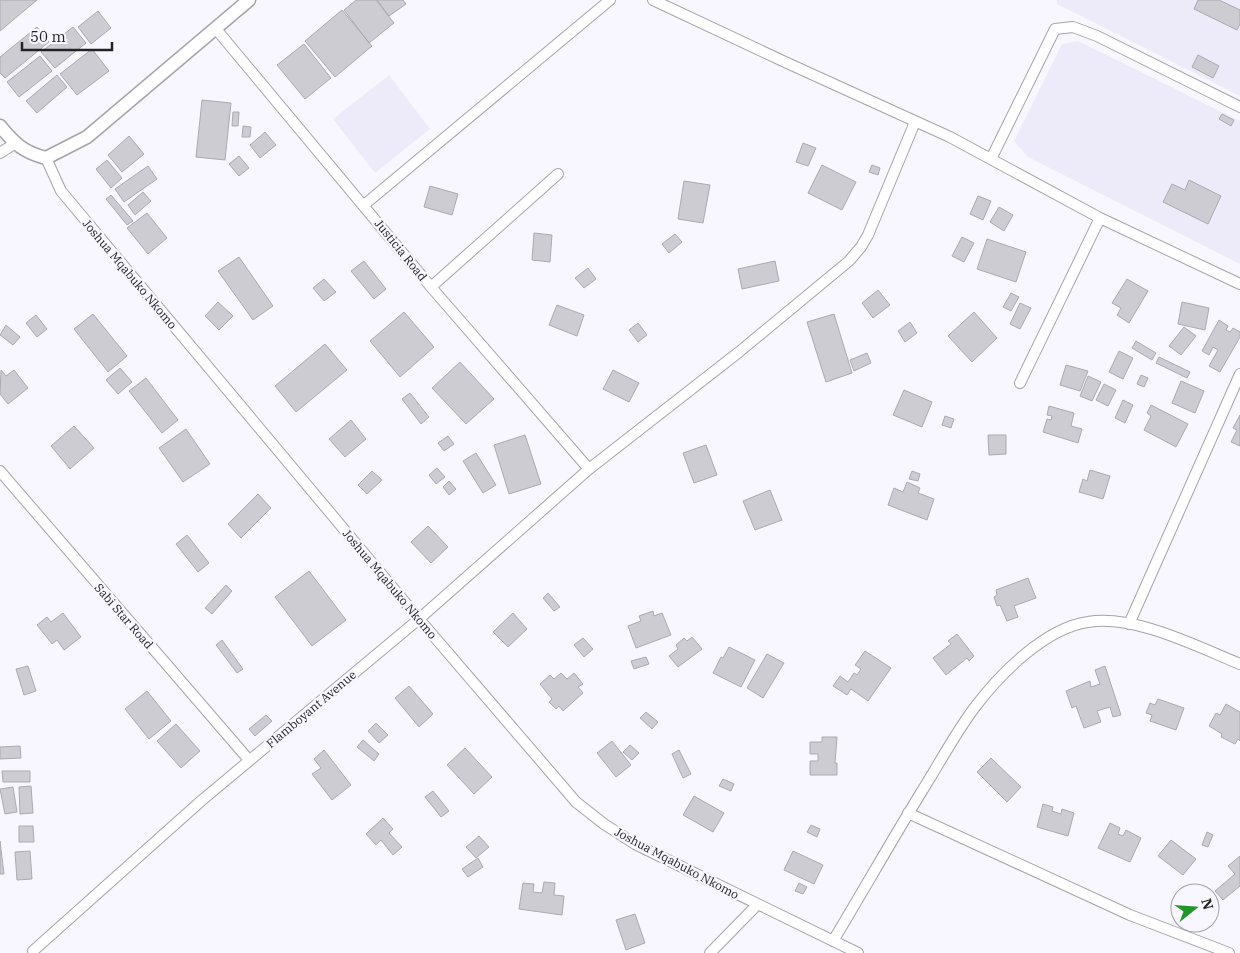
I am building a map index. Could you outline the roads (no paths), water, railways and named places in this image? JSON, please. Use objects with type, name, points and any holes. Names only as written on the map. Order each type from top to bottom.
[{"type":"street","points":[[0,126],[14,144],[31,154],[46,158],[87,137],[249,0]]},
{"type":"street","points":[[364,205],[610,0]]},
{"type":"street","points":[[653,0],[950,137],[1100,218],[1240,284]]},
{"type":"street","points":[[991,159],[1055,29],[1073,27],[1097,36],[1240,107]]},
{"type":"street","name":"Justicia Road","points":[[216,29],[431,287],[589,469]]},
{"type":"street","name":"Flamboyant Avenue","points":[[34,951],[249,760],[419,620],[589,469],[739,352],[849,261],[868,235],[915,122]]},
{"type":"street","points":[[0,153],[14,144]]},
{"type":"street","name":"Joshua Mqabuko Nkomo","points":[[46,158],[60,191],[419,620],[576,802],[604,824],[636,844],[756,905],[858,953]]},
{"type":"street","points":[[431,287],[558,174]]},
{"type":"street","points":[[1020,383],[1100,218]]},
{"type":"street","points":[[1129,624],[1240,374]]},
{"type":"street","name":"Sabi Star Road","points":[[0,471],[249,760]]},
{"type":"street","points":[[833,941],[908,813],[975,707],[1015,662],[1049,637],[1072,626],[1088,622],[1106,621],[1129,624],[1180,639],[1240,664]]},
{"type":"street","points":[[908,813],[1130,915],[1229,953]]},
{"type":"street","points":[[710,953],[756,905]]}]
